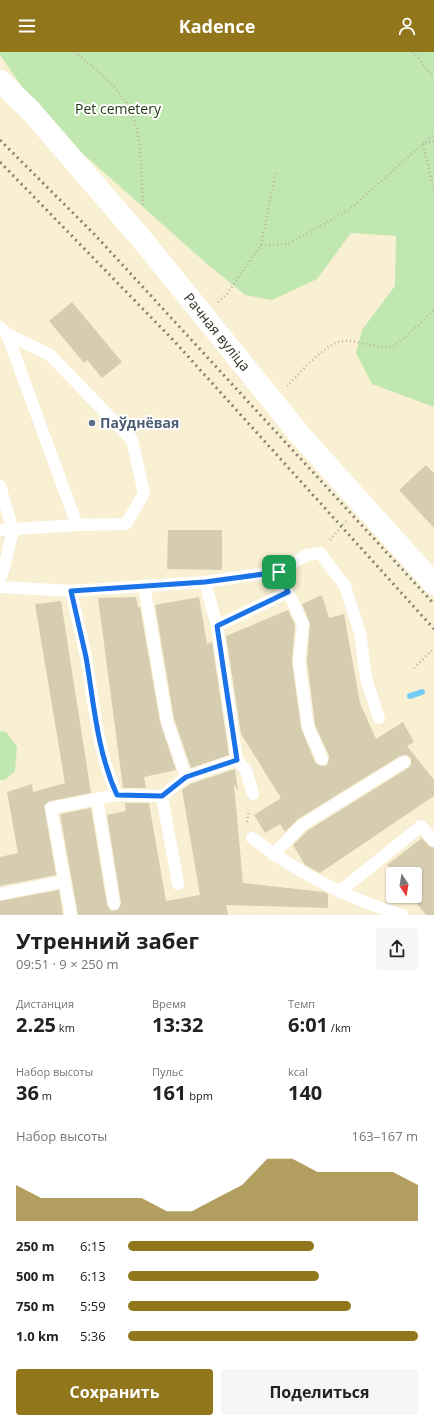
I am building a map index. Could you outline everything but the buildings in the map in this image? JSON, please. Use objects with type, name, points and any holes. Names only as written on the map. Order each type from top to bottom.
[{"type":"street","name":"Рачная вуліца","points":[[0,81],[31,111],[145,243],[272,401],[434,584]]},
{"type":"lane","points":[[4,331],[77,526]]},
{"type":"lane","points":[[0,530],[126,524],[144,493],[132,440],[50,354],[4,331]]},
{"type":"lane","points":[[0,486],[13,530],[0,579]]},
{"type":"lane","points":[[0,587],[71,591],[205,582],[279,572],[307,555],[320,553],[345,586],[360,633],[366,678],[379,718]]},
{"type":"lane","points":[[279,572],[303,624],[299,661],[308,727],[322,759]]},
{"type":"lane","points":[[205,582],[217,626],[237,760],[246,770],[253,794]]},
{"type":"lane","points":[[144,586],[166,721],[186,777]]},
{"type":"lane","points":[[71,591],[86,657],[98,737],[108,775],[117,795]]},
{"type":"lane","points":[[217,626],[288,592]]},
{"type":"lane","points":[[72,915],[51,808],[117,795],[162,796],[186,777],[237,760]]},
{"type":"lane","points":[[273,854],[302,825],[404,762]]},
{"type":"lane","points":[[162,796],[178,884]]},
{"type":"lane","points":[[97,799],[114,904]]},
{"type":"lane","points":[[339,892],[421,826],[434,841]]},
{"type":"lane","points":[[252,838],[273,854],[322,885],[367,904],[402,915]]},
{"type":"lane","points":[[0,894],[65,881]]},
{"type":"path","points":[[75,52],[104,76],[129,108],[140,143],[145,243]]},
{"type":"path","points":[[413,52],[427,70],[434,76]]},
{"type":"path","points":[[261,245],[288,244],[349,210],[434,134]]},
{"type":"path","points":[[423,144],[434,142]]},
{"type":"path","points":[[423,144],[434,190]]},
{"type":"path","points":[[203,316],[227,294],[261,245],[276,171]]},
{"type":"path","points":[[272,401],[317,357],[335,343],[350,341],[373,347],[395,346],[434,310]]},
{"type":"path","points":[[320,553],[362,504]]},
{"type":"path","points":[[414,668],[434,648]]},
{"type":"path","points":[[252,838],[246,831],[247,819],[253,794]]},
{"type":"green space","name":"Pet cemetery","points":[[0,52],[434,52],[434,407],[372,384],[356,353],[362,330],[395,286],[396,236],[351,233],[317,279],[272,300],[245,295],[206,263],[46,121],[0,55]]},
{"type":"green space","points":[[0,731],[6,732],[17,747],[15,771],[5,780],[0,780]]},
{"type":"waterway","points":[[410,696],[422,692]]},
{"type":"railway","points":[[0,140],[96,236],[434,604]]},
{"type":"railway","points":[[0,162],[175,342],[434,629]]},
{"type":"place","name":"Паўднёвая","points":[[92,423]]},
{"type":"route","points":[[279,572],[288,592],[217,626],[237,760],[186,777],[162,796],[117,795],[108,775],[98,737],[86,657],[71,591],[205,582],[279,572]]}]
